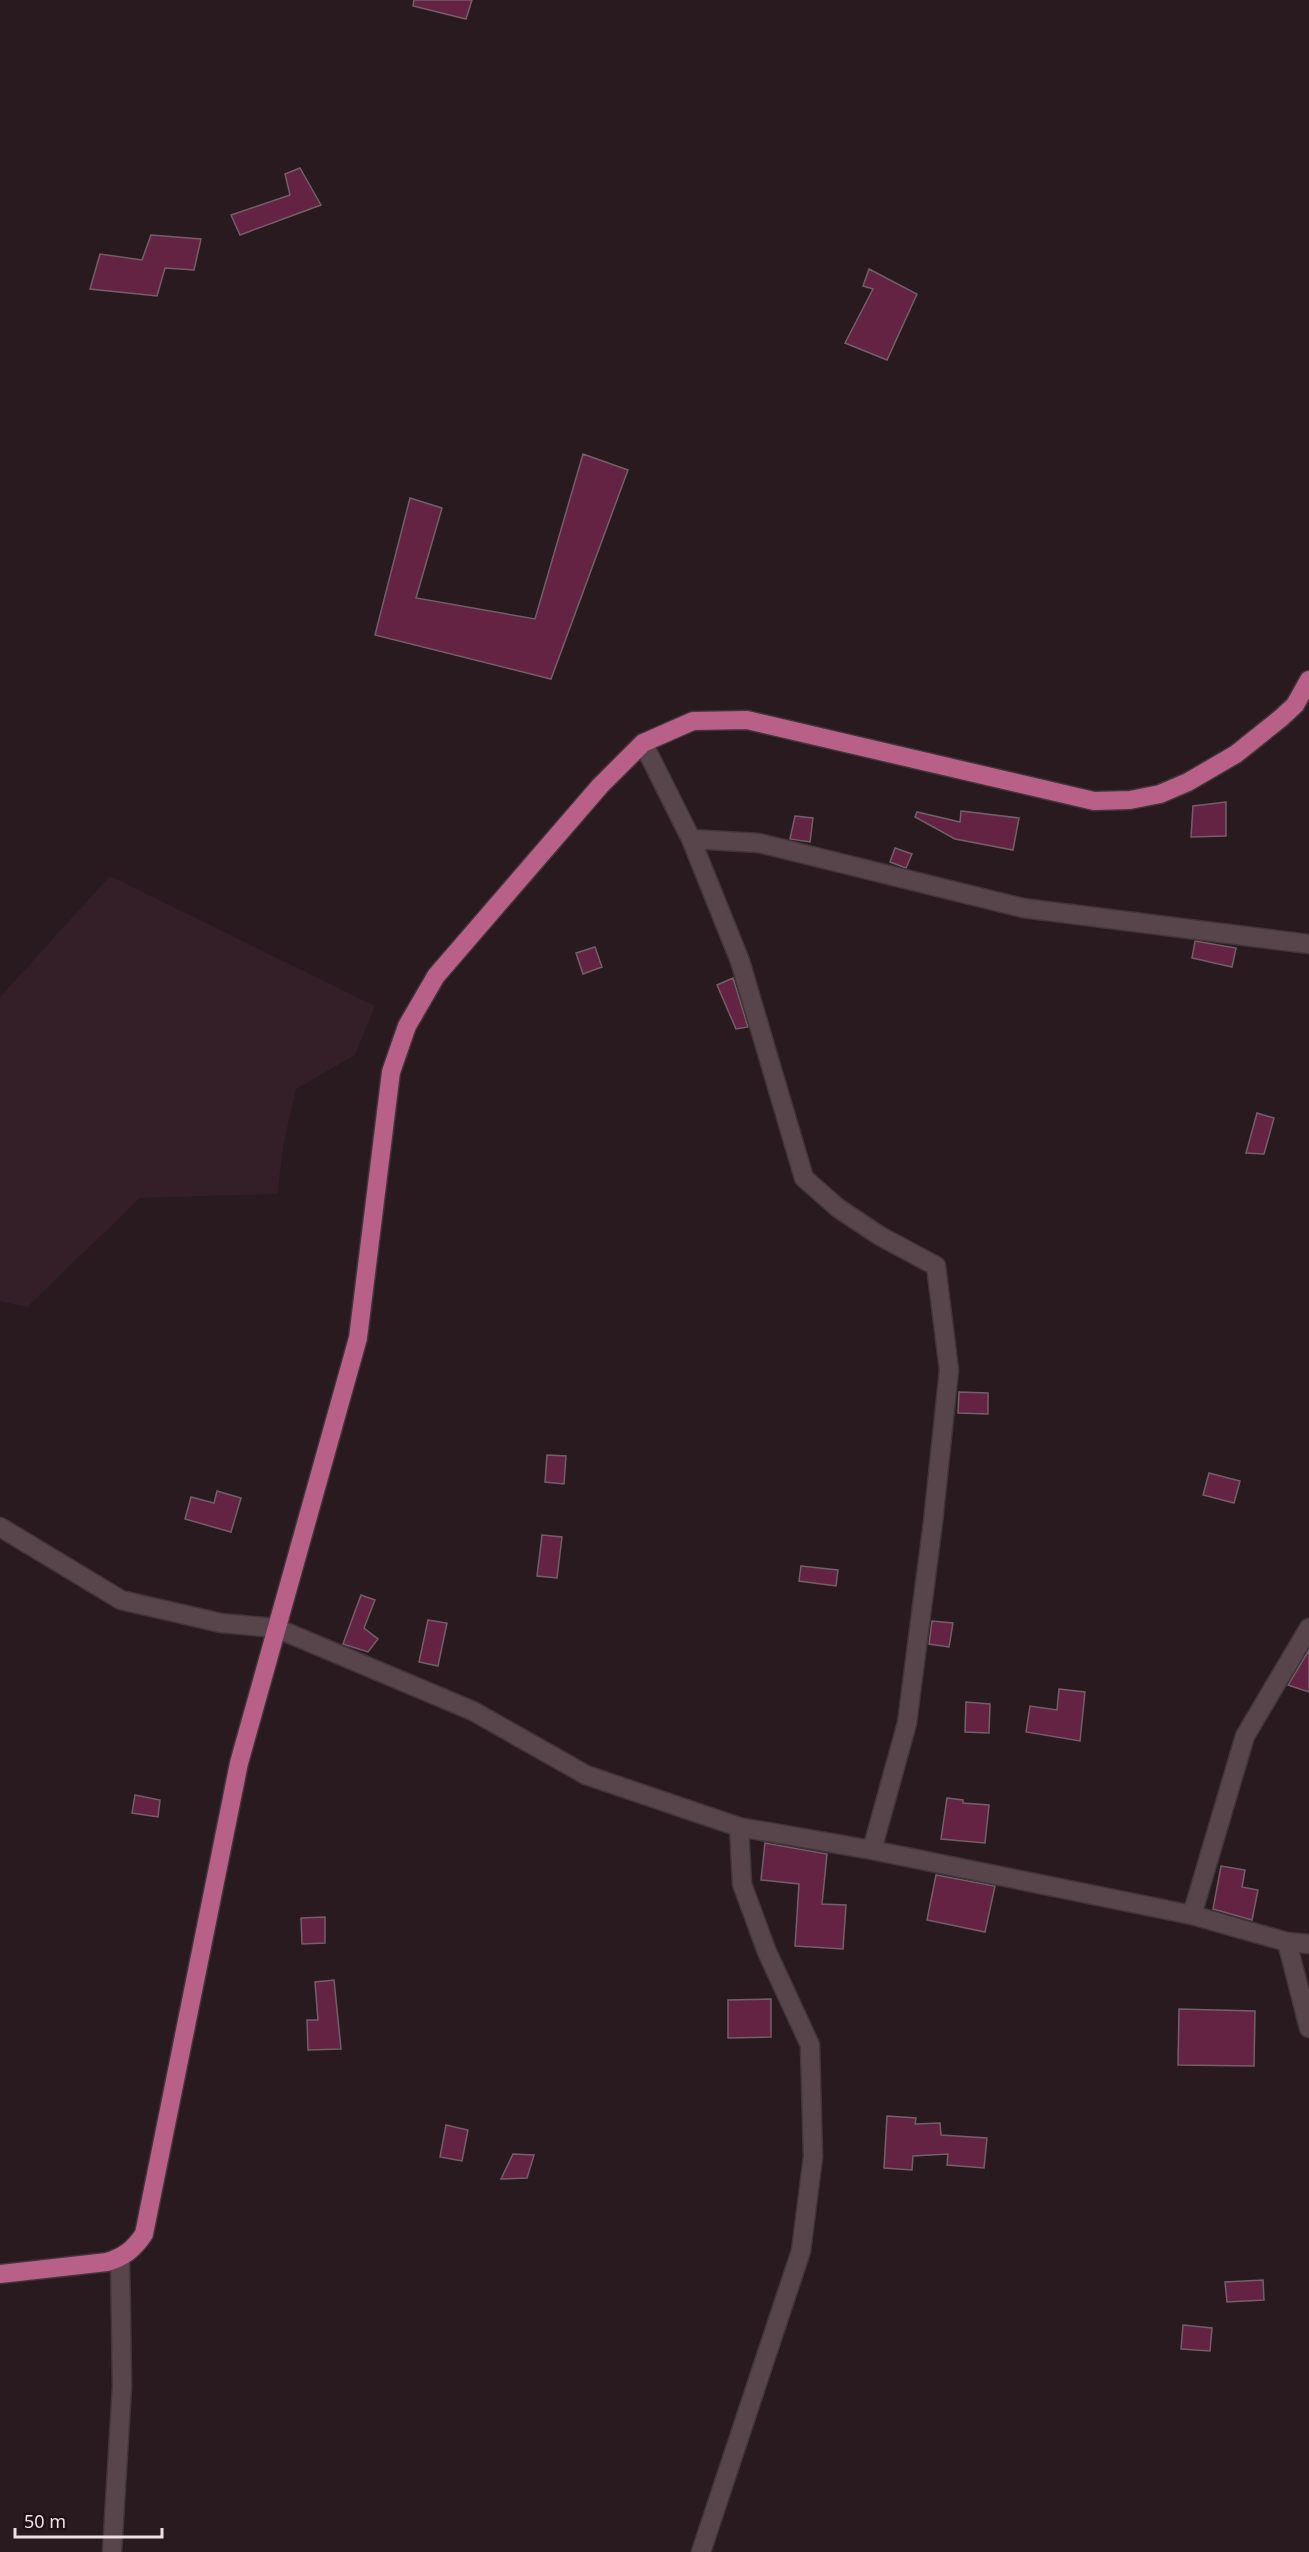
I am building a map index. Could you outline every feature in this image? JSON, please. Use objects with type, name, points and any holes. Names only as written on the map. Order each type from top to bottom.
[{"type":"main road","points":[[0,2274],[86,2265],[120,2258],[134,2248],[144,2234],[150,2214],[239,1763],[358,1338],[391,1072],[407,1026],[436,976],[600,786],[643,743],[693,722],[747,720],[1094,801],[1130,800],[1160,794],[1188,782],[1236,754],[1302,707],[1309,680]]},
{"type":"street","points":[[643,743],[691,839],[740,961],[804,1178],[838,1209],[936,1266],[949,1370],[934,1510],[907,1723],[872,1850]]},
{"type":"street","points":[[691,839],[759,843],[1023,908],[1309,944]]},
{"type":"street","points":[[0,1527],[121,1600],[221,1623],[276,1628],[473,1711],[586,1775],[739,1827],[872,1850],[1192,1915],[1287,1942],[1309,1944]]},
{"type":"street","points":[[1192,1915],[1245,1736],[1309,1628]]},
{"type":"street","points":[[701,2552],[801,2251],[813,2157],[810,2045],[767,1952],[742,1884],[739,1827]]},
{"type":"street","points":[[1287,1942],[1309,2028]]},
{"type":"street","points":[[112,2552],[122,2386],[120,2258]]},
{"type":"shaded area","points":[[110,876],[375,1006],[355,1055],[296,1089],[284,1142],[277,1194],[140,1198],[27,1307],[0,1301],[0,997]]},
{"type":"building","points":[[414,0],[472,0],[466,19],[413,6]]},
{"type":"building","points":[[300,168],[321,205],[240,235],[231,215],[290,195],[285,174]]},
{"type":"building","points":[[151,235],[201,239],[194,270],[165,268],[157,296],[90,289],[100,254],[142,260]]},
{"type":"building","points":[[869,269],[917,294],[887,360],[845,343],[873,289],[863,286]]},
{"type":"building","points":[[583,454],[628,470],[551,679],[375,635],[410,498],[442,508],[416,598],[535,619]]},
{"type":"building","points":[[1226,802],[1226,836],[1191,837],[1193,806]]},
{"type":"building","points":[[961,811],[1019,818],[1013,850],[955,839],[915,817],[917,812],[960,822]]},
{"type":"building","points":[[795,816],[813,818],[810,842],[790,839]]},
{"type":"building","points":[[895,848],[912,854],[906,868],[890,862]]},
{"type":"building","points":[[1195,941],[1236,948],[1232,967],[1192,958]]},
{"type":"building","points":[[595,947],[602,967],[583,974],[576,953]]},
{"type":"building","points":[[733,978],[748,1027],[736,1029],[717,985]]},
{"type":"building","points":[[1257,1113],[1274,1118],[1264,1154],[1246,1153]]},
{"type":"building","points":[[959,1392],[988,1393],[988,1414],[958,1413]]},
{"type":"building","points":[[547,1455],[566,1456],[564,1484],[545,1482]]},
{"type":"building","points":[[1209,1473],[1240,1481],[1234,1503],[1203,1495]]},
{"type":"building","points":[[217,1491],[241,1498],[231,1532],[185,1519],[191,1497],[214,1503]]},
{"type":"building","points":[[542,1535],[562,1537],[557,1578],[537,1576]]},
{"type":"building","points":[[801,1566],[838,1570],[836,1586],[799,1581]]},
{"type":"building","points":[[361,1595],[375,1600],[364,1628],[378,1639],[368,1652],[343,1644]]},
{"type":"building","points":[[428,1620],[447,1623],[438,1666],[419,1662]]},
{"type":"building","points":[[932,1621],[953,1623],[949,1647],[929,1644]]},
{"type":"building","points":[[1309,1650],[1309,1692],[1288,1685]]},
{"type":"building","points":[[1059,1689],[1085,1692],[1080,1741],[1026,1732],[1030,1706],[1057,1710]]},
{"type":"building","points":[[966,1702],[990,1704],[989,1733],[965,1732]]},
{"type":"building","points":[[135,1795],[160,1800],[158,1817],[132,1813]]},
{"type":"building","points":[[947,1798],[963,1800],[963,1803],[989,1805],[985,1843],[941,1839]]},
{"type":"building","points":[[765,1843],[827,1854],[822,1904],[846,1905],[843,1949],[795,1946],[799,1884],[761,1880]]},
{"type":"building","points":[[1221,1866],[1245,1870],[1242,1887],[1258,1890],[1252,1920],[1213,1909]]},
{"type":"building","points":[[936,1875],[995,1886],[985,1932],[927,1920]]},
{"type":"building","points":[[325,1917],[325,1943],[302,1944],[301,1918]]},
{"type":"building","points":[[334,1980],[341,2049],[308,2050],[307,2020],[318,2020],[315,1982]]},
{"type":"building","points":[[771,1999],[771,2037],[728,2038],[728,2000]]},
{"type":"building","points":[[1179,2009],[1255,2011],[1254,2066],[1178,2065]]},
{"type":"building","points":[[887,2116],[916,2118],[915,2124],[940,2123],[941,2135],[987,2138],[984,2168],[947,2165],[948,2154],[913,2156],[912,2170],[884,2168]]},
{"type":"building","points":[[446,2125],[468,2130],[462,2161],[440,2157]]},
{"type":"building","points":[[513,2154],[534,2155],[527,2178],[501,2179]]},
{"type":"building","points":[[1263,2280],[1264,2300],[1227,2302],[1225,2282]]},
{"type":"building","points":[[1183,2325],[1212,2328],[1210,2351],[1181,2349]]}]
